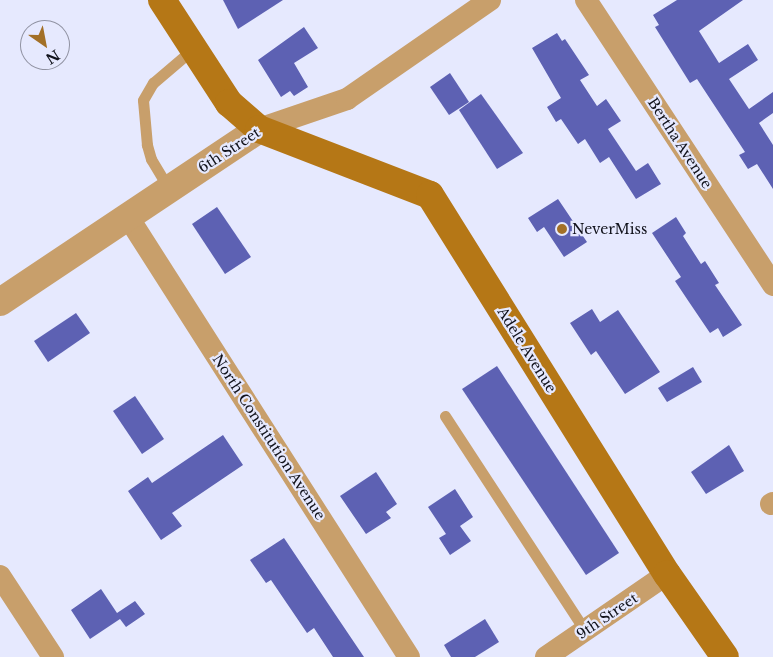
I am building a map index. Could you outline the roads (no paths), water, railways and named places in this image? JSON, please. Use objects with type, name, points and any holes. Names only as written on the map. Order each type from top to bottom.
[{"type":"main road","points":[[162,0],[229,102],[259,129]]},
{"type":"main road","name":"Adele Avenue","points":[[259,129],[430,195],[667,574],[725,657]]},
{"type":"street","name":"6th Street","points":[[0,302],[259,129],[347,99],[490,0]]},
{"type":"street","name":"Bertha Avenue","points":[[586,0],[773,286]]},
{"type":"street","name":"North Constitution Avenue","points":[[128,217],[410,657]]},
{"type":"street","name":"9th Street","points":[[546,657],[667,574]]},
{"type":"street","points":[[0,576],[53,657]]},
{"type":"lane","points":[[170,189],[151,159],[147,145],[143,100],[153,83],[194,48]]},
{"type":"lane","points":[[445,416],[585,631]]},
{"type":"place","name":"NeverMiss","points":[[562,229]]}]
